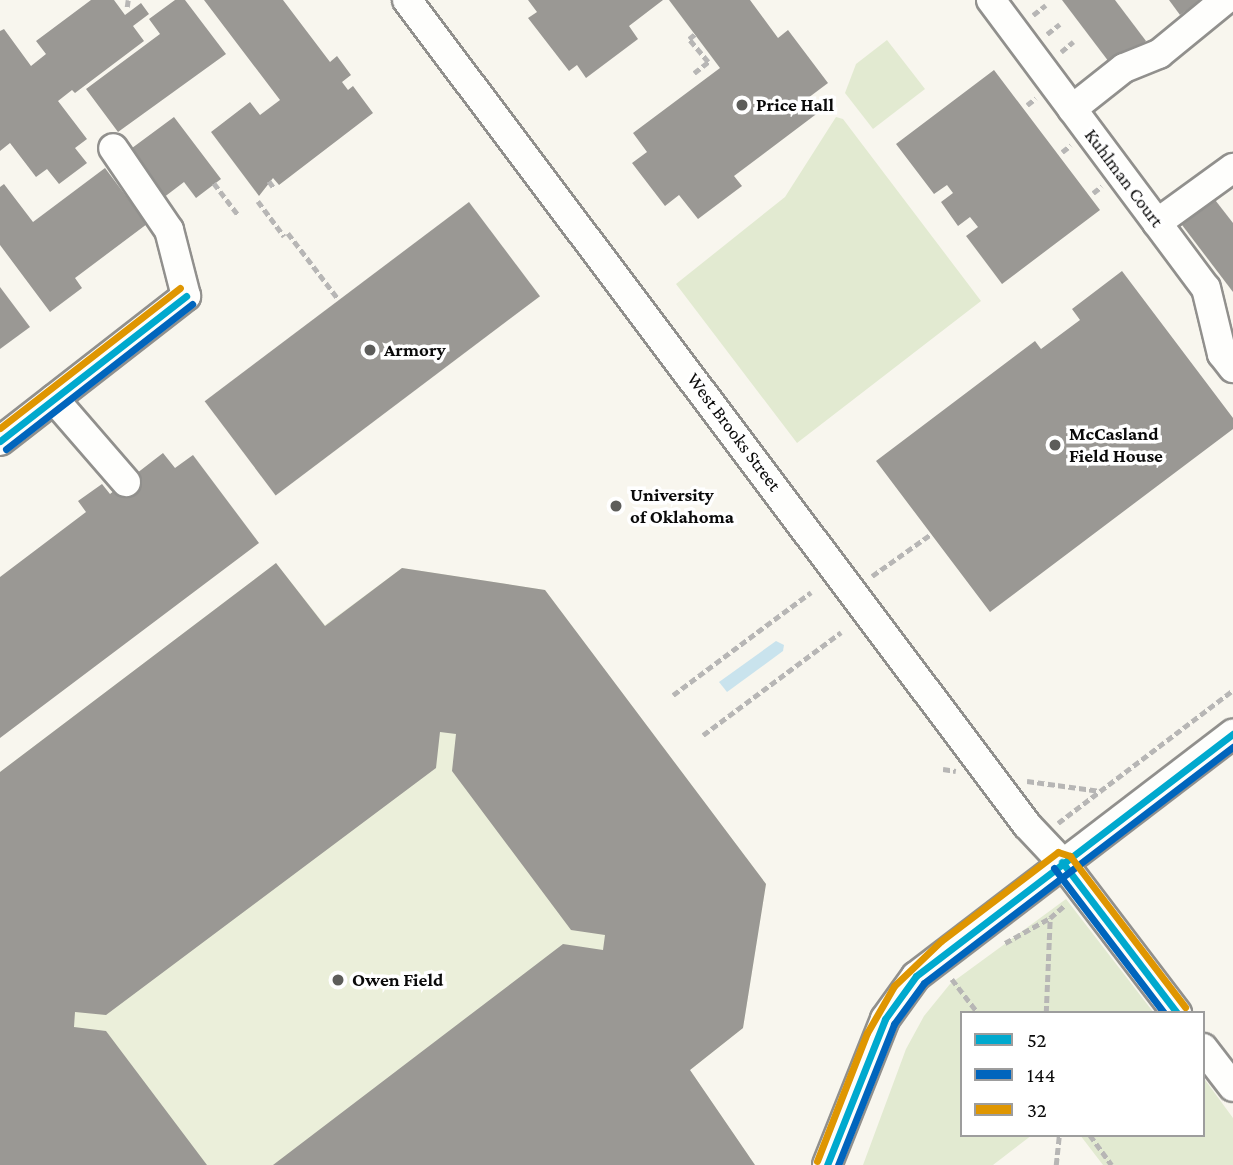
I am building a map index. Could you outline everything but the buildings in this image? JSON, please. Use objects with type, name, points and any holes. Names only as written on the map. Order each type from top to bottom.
[{"type":"street","name":"West Brooks Street","points":[[407,0],[1039,837],[1084,890],[1175,1011]]},
{"type":"street","name":"Kuhlman Court","points":[[991,0],[1206,288],[1223,354],[1233,368]]},
{"type":"street","points":[[1072,109],[1124,68],[1159,54],[1225,0]]},
{"type":"street","points":[[0,441],[186,296],[169,230],[113,148]]},
{"type":"street","points":[[1157,223],[1233,168]]},
{"type":"street","points":[[54,399],[126,482]]},
{"type":"street","points":[[827,1165],[885,1019],[916,976],[948,972],[1062,862],[1233,734]]},
{"type":"street","points":[[1205,1051],[1233,1087]]},
{"type":"path","points":[[127,7],[128,0]]},
{"type":"path","points":[[1027,19],[1046,5]]},
{"type":"path","points":[[1041,38],[1060,24]]},
{"type":"path","points":[[694,73],[708,62],[689,39],[695,34]]},
{"type":"path","points":[[1054,57],[1073,42]]},
{"type":"path","points":[[269,181],[274,188]]},
{"type":"path","points":[[214,183],[239,216]]},
{"type":"path","points":[[258,201],[339,300]]},
{"type":"path","points":[[853,591],[931,534]]},
{"type":"path","points":[[673,695],[811,592]]},
{"type":"path","points":[[703,735],[841,632]]},
{"type":"path","points":[[1039,837],[1233,690]]},
{"type":"path","points":[[994,948],[1050,918],[1084,890]]},
{"type":"path","points":[[1046,1011],[1050,918]]},
{"type":"path","points":[[948,972],[977,1011]]},
{"type":"path","points":[[1056,1165],[1059,1137]]},
{"type":"path","points":[[1091,1137],[1112,1165]]},
{"type":"green space","points":[[887,40],[925,89],[873,129],[845,93],[856,64]]},
{"type":"green space","points":[[836,117],[843,119],[981,301],[797,443],[676,284],[785,197]]},
{"type":"green space","points":[[276,563],[325,625],[402,568],[545,590],[766,884],[743,1028],[690,1070],[755,1165],[0,1165],[0,772]]},
{"type":"green space","points":[[1066,899],[1152,1011],[960,1011],[960,1137],[1029,1137],[993,1165],[863,1165],[906,1049],[924,1016],[950,984]]},
{"type":"green space","points":[[1205,1080],[1233,1118],[1233,1165],[1103,1165],[1082,1137],[1205,1137]]},
{"type":"water","points":[[776,641],[784,645],[783,651],[727,692],[719,682]]},
{"type":"transit line","name":"32","points":[[0,428],[180,288]]},
{"type":"transit line","name":"52","points":[[0,441],[186,296]]},
{"type":"transit line","name":"144","points":[[6,449],[192,304]]},
{"type":"transit line","name":"52","points":[[827,1165],[885,1019],[916,976],[1233,734]]},
{"type":"transit line","name":"144","points":[[838,1165],[894,1024],[924,983],[1233,747]]},
{"type":"transit line","name":"32","points":[[817,1161],[867,1033],[894,986],[941,941],[1058,852],[1070,856],[1185,1007]]},
{"type":"transit line","name":"52","points":[[1062,862],[1175,1011]]},
{"type":"transit line","name":"144","points":[[1054,868],[1162,1011]]},
{"type":"place","name":"Price Hall","points":[[742,105]]},
{"type":"place","name":"Armory","points":[[370,350]]},
{"type":"place","name":"McCasland Field House","points":[[1055,445]]},
{"type":"place","name":"University of Oklahoma","points":[[616,506]]},
{"type":"place","name":"Owen Field","points":[[338,980]]}]
